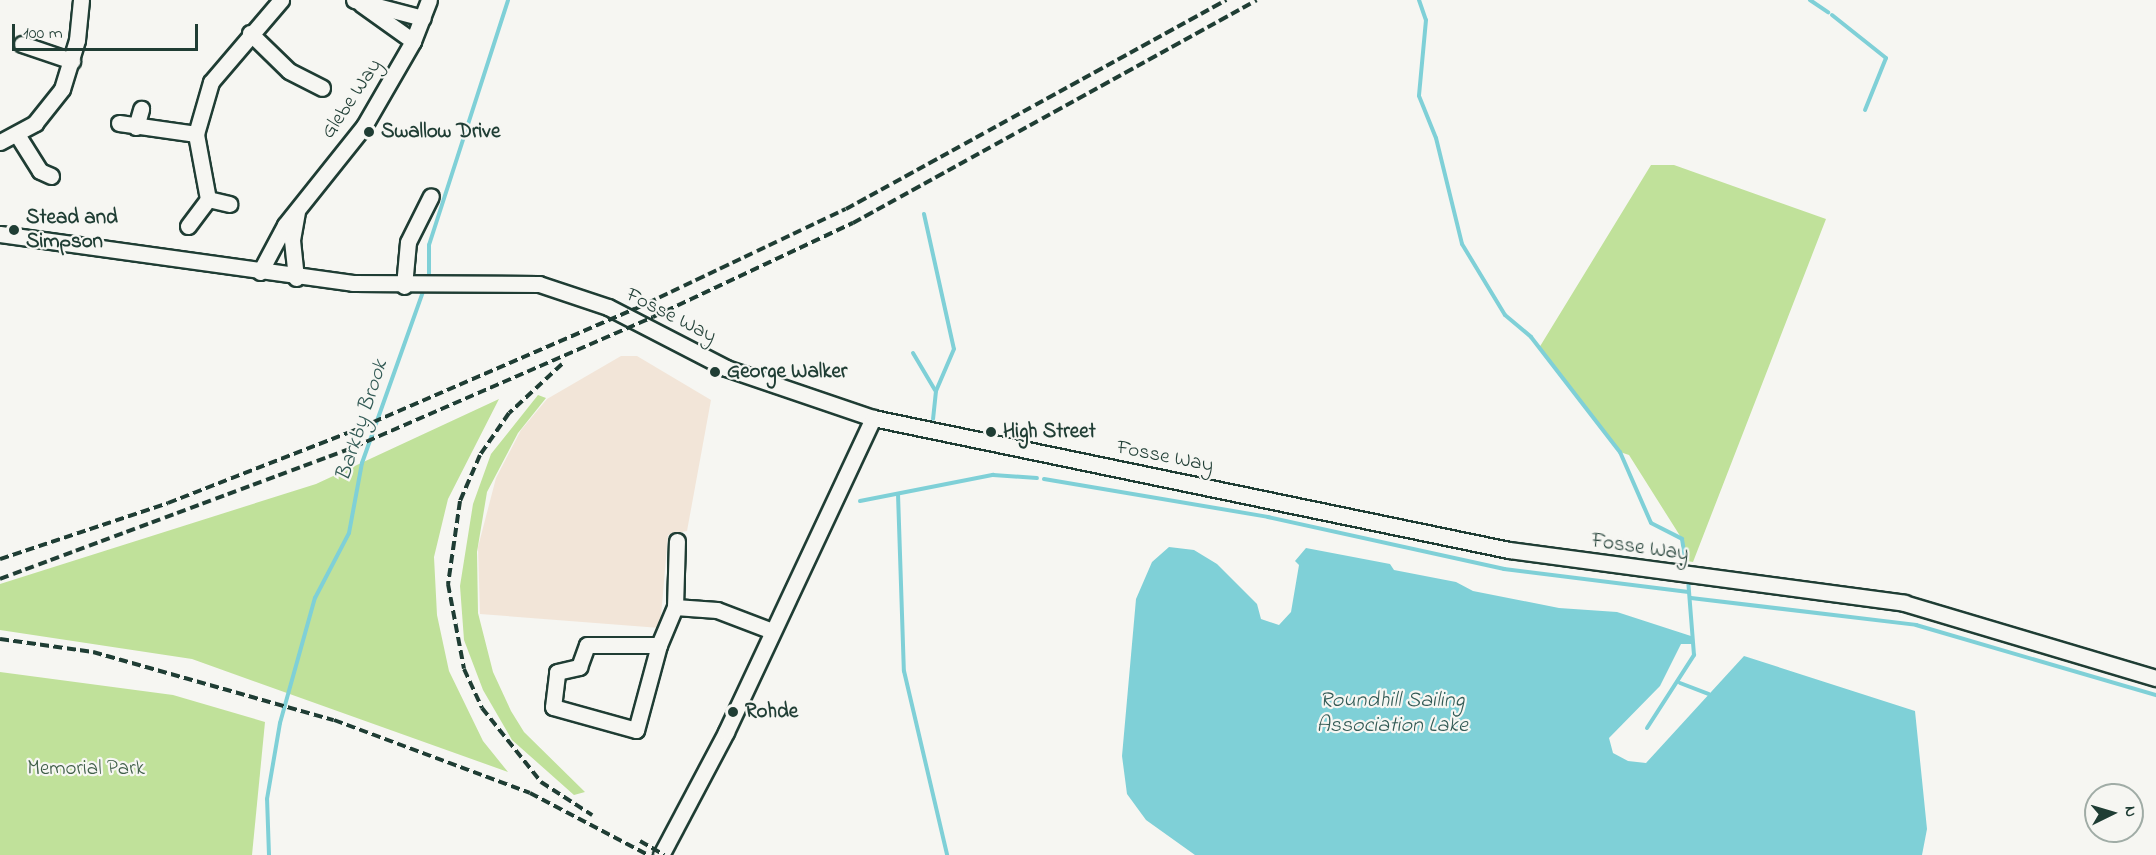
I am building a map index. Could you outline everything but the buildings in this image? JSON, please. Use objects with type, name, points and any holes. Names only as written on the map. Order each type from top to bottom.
[{"type":"street","points":[[0,142],[18,136],[49,110],[72,61],[81,0]]},
{"type":"street","points":[[188,226],[208,199],[196,134],[211,82],[250,33],[281,0]]},
{"type":"street","name":"Glebe Way","points":[[260,272],[297,212],[364,126],[413,40],[429,0]]},
{"type":"street","points":[[357,1],[423,18]]},
{"type":"street","points":[[357,1],[413,40]]},
{"type":"street","points":[[250,33],[301,88],[322,88]]},
{"type":"street","points":[[22,44],[72,61]]},
{"type":"street","points":[[136,127],[141,109]]},
{"type":"street","points":[[119,123],[196,134]]},
{"type":"street","points":[[18,136],[40,171],[51,176]]},
{"type":"street","points":[[411,286],[408,242],[431,196]]},
{"type":"street","points":[[208,199],[229,204]]},
{"type":"street","name":"Glebe Way","points":[[296,278],[292,240],[297,212]]},
{"type":"street","name":"Fosse Way","points":[[0,234],[296,278],[411,286],[519,282],[573,293],[726,368],[873,418],[1432,535],[1680,575],[1847,592],[1923,607],[2156,678]]},
{"type":"street","points":[[661,855],[772,631],[873,418]]},
{"type":"street","points":[[659,645],[587,645],[579,667],[557,672],[553,707],[636,730],[659,645],[675,607],[677,541]]},
{"type":"street","points":[[675,607],[717,610],[772,631]]},
{"type":"shaded area","points":[[621,356],[637,356],[711,400],[687,531],[668,535],[660,628],[480,614],[478,547],[496,478],[521,430],[547,399]]},
{"type":"green space","points":[[1651,165],[1674,165],[1826,219],[1693,562],[1687,561],[1682,539],[1629,455],[1620,452],[1539,348]]},
{"type":"green space","points":[[538,395],[546,398],[518,433],[487,492],[477,552],[478,613],[493,672],[511,711],[524,732],[585,792],[574,795],[512,740],[483,690],[464,640],[460,586],[473,504],[491,454]]},
{"type":"green space","points":[[499,399],[448,499],[434,557],[437,615],[449,671],[483,741],[508,772],[192,659],[0,630],[0,584],[316,484]]},
{"type":"green space","name":"Memorial Park","points":[[0,672],[173,695],[265,722],[252,855],[0,855]]},
{"type":"water","name":"Roundhill Sailing Association Lake","points":[[1169,547],[1194,550],[1217,564],[1257,604],[1261,619],[1279,625],[1291,612],[1299,565],[1295,561],[1306,548],[1390,564],[1394,570],[1456,582],[1473,591],[1559,608],[1617,612],[1694,637],[1694,644],[1681,644],[1660,686],[1609,738],[1613,753],[1628,761],[1646,763],[1744,656],[1915,711],[1927,829],[1922,855],[1195,855],[1146,820],[1127,794],[1122,756],[1136,599],[1152,562]]},
{"type":"waterway","name":"Barkby Brook","points":[[429,280],[429,245],[508,0]]},
{"type":"waterway","points":[[1419,0],[1426,20],[1419,96],[1436,138],[1462,244],[1505,315],[1531,337],[1620,452],[1651,523],[1682,539],[1687,570]]},
{"type":"waterway","points":[[1810,0],[1828,12]]},
{"type":"waterway","points":[[1832,15],[1886,58],[1865,110]]},
{"type":"waterway","points":[[924,214],[954,349],[936,391],[933,419]]},
{"type":"waterway","name":"Barkby Brook","points":[[269,855],[267,799],[280,723],[315,598],[349,533],[362,463],[425,286]]},
{"type":"waterway","points":[[913,353],[935,390]]},
{"type":"waterway","points":[[860,501],[993,475],[1037,478]]},
{"type":"waterway","points":[[1044,479],[1268,517],[1504,569],[1689,592]]},
{"type":"waterway","points":[[898,494],[904,671],[947,855]]},
{"type":"waterway","points":[[1647,728],[1694,655],[1688,578]]},
{"type":"waterway","points":[[1691,598],[1916,625],[2156,695]]},
{"type":"waterway","points":[[1680,683],[1709,694]]},
{"type":"railway","points":[[0,559],[168,503],[348,433],[635,309],[846,209],[1226,0]]},
{"type":"railway","points":[[0,579],[354,447],[653,317],[853,223],[1257,0]]},
{"type":"railway","points":[[562,364],[509,413],[480,455],[460,501],[448,584],[464,669],[482,708],[541,782],[592,815]]},
{"type":"railway","points":[[0,639],[93,652],[334,720],[530,793],[648,855]]},
{"type":"railway","points":[[640,841],[664,855]]},
{"type":"place","name":"Swallow Drive","points":[[369,132]]},
{"type":"place","name":"Stead and Simpson","points":[[14,230]]},
{"type":"place","name":"George Walker","points":[[715,372]]},
{"type":"place","name":"High Street","points":[[991,432]]},
{"type":"place","name":"Rohde","points":[[733,712]]}]
